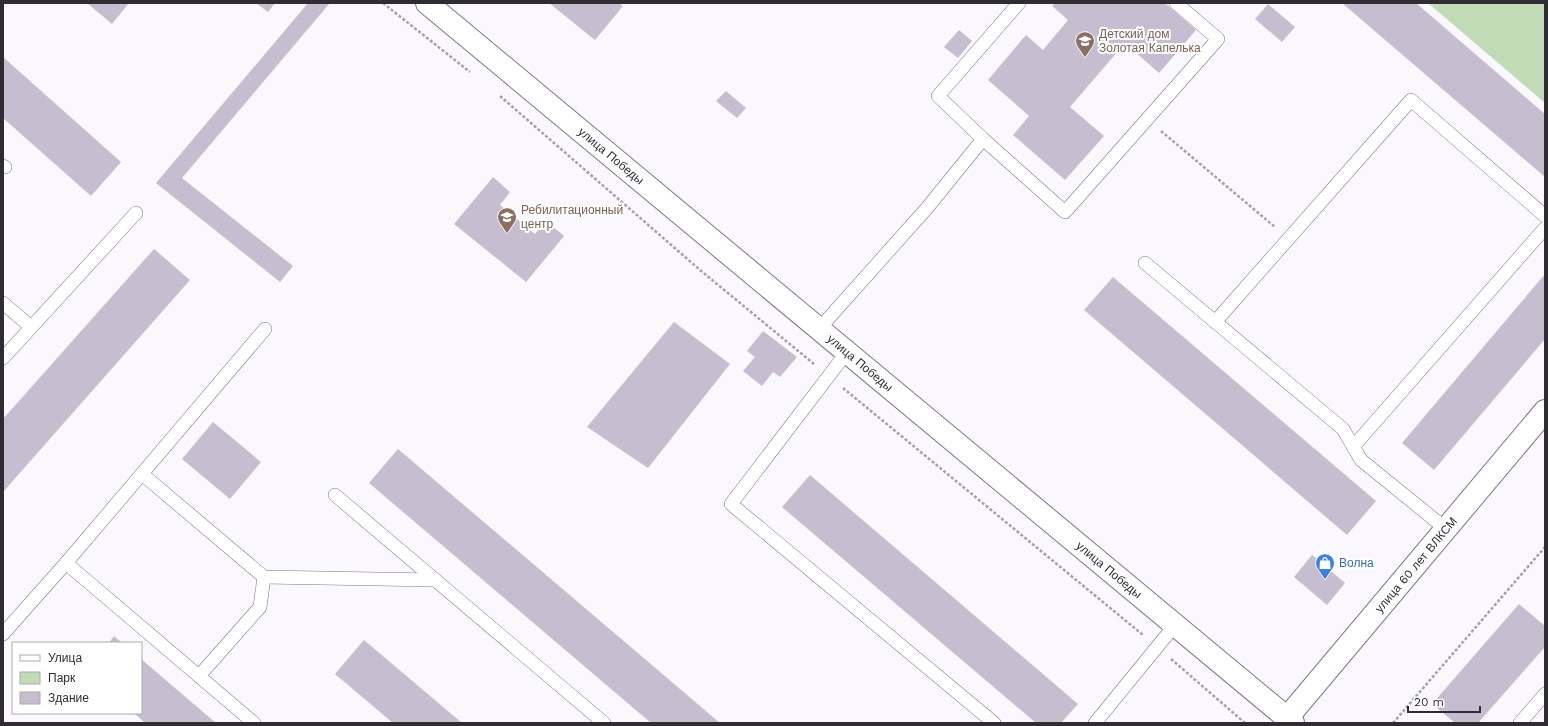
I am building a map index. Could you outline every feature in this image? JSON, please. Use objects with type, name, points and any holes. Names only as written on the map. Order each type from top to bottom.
[{"type":"street","name":"улица Победы","points":[[427,3],[1290,721]]},
{"type":"street","name":"улица 60 лет ВЛКСМ","points":[[1290,721],[1446,529],[1545,411]]},
{"type":"lane","points":[[1019,3],[938,96],[983,139],[1065,212],[1218,39],[1176,3]]},
{"type":"lane","points":[[1215,322],[1411,100],[1545,216]]},
{"type":"lane","points":[[819,329],[927,208],[983,139]]},
{"type":"lane","points":[[3,358],[136,213]]},
{"type":"lane","points":[[1353,447],[1545,228]]},
{"type":"lane","points":[[1145,263],[1343,430],[1361,460],[1446,529]]},
{"type":"lane","points":[[3,303],[31,327]]},
{"type":"lane","points":[[3,634],[66,563],[265,329]]},
{"type":"lane","points":[[847,352],[731,504],[994,723]]},
{"type":"lane","points":[[142,474],[264,577],[435,580]]},
{"type":"lane","points":[[335,495],[604,723]]},
{"type":"lane","points":[[66,563],[254,723]]},
{"type":"lane","points":[[199,676],[260,607],[264,577]]},
{"type":"lane","points":[[1094,723],[1175,625]]},
{"type":"lane","points":[[1520,723],[1545,694]]},
{"type":"path","points":[[1147,120],[1289,238]]},
{"type":"path","points":[[1393,723],[1545,547]]},
{"type":"green space","points":[[1428,3],[1545,3],[1545,103]]},
{"type":"building","points":[[87,3],[129,3],[112,24]]},
{"type":"building","points":[[256,3],[275,3],[268,12]]},
{"type":"building","points":[[308,3],[330,3],[182,178],[293,266],[280,282],[156,183]]},
{"type":"building","points":[[549,3],[618,3],[623,6],[595,40]]},
{"type":"building","points":[[1055,3],[1165,3],[1196,30],[1159,73],[1125,43],[1070,107],[1104,136],[1065,180],[1013,135],[1029,116],[988,80],[1026,35],[1043,50],[1068,20],[1052,6]]},
{"type":"building","points":[[1342,3],[1416,3],[1545,114],[1545,177]]},
{"type":"building","points":[[1268,4],[1295,27],[1282,42],[1255,19]]},
{"type":"building","points":[[959,30],[972,41],[958,58],[944,47]]},
{"type":"building","points":[[3,57],[121,162],[91,196],[3,118]]},
{"type":"building","points":[[726,91],[746,108],[737,118],[716,101]]},
{"type":"building","points":[[493,177],[510,192],[500,205],[535,234],[546,221],[564,236],[526,282],[454,224]]},
{"type":"building","points":[[154,249],[190,280],[3,492],[3,419]]},
{"type":"building","points":[[1545,274],[1545,339],[1434,470],[1402,443]]},
{"type":"building","points":[[1113,277],[1376,501],[1347,535],[1084,310]]},
{"type":"building","points":[[674,322],[730,364],[648,468],[587,427]]},
{"type":"building","points":[[763,331],[797,357],[780,377],[773,372],[762,386],[743,371],[755,357],[747,351]]},
{"type":"building","points":[[213,422],[261,462],[230,499],[182,459]]},
{"type":"building","points":[[398,449],[720,723],[651,723],[369,483]]},
{"type":"building","points":[[810,475],[1078,704],[1061,723],[1036,723],[782,507]]},
{"type":"building","points":[[1312,555],[1345,583],[1327,605],[1294,577]]},
{"type":"building","points":[[1519,604],[1545,626],[1545,647],[1478,723],[1455,723],[1432,704]]},
{"type":"building","points":[[114,636],[121,642],[110,642]]},
{"type":"building","points":[[364,640],[462,723],[393,723],[335,674]]},
{"type":"building","points":[[142,660],[216,723],[145,723],[135,714],[142,714]]},
{"type":"place","name":"Детский дом Золотая Капелька","points":[[1085,58]]},
{"type":"place","name":"Ребилитационный центр","points":[[507,234]]},
{"type":"place","name":"Волна","points":[[1325,580]]}]
